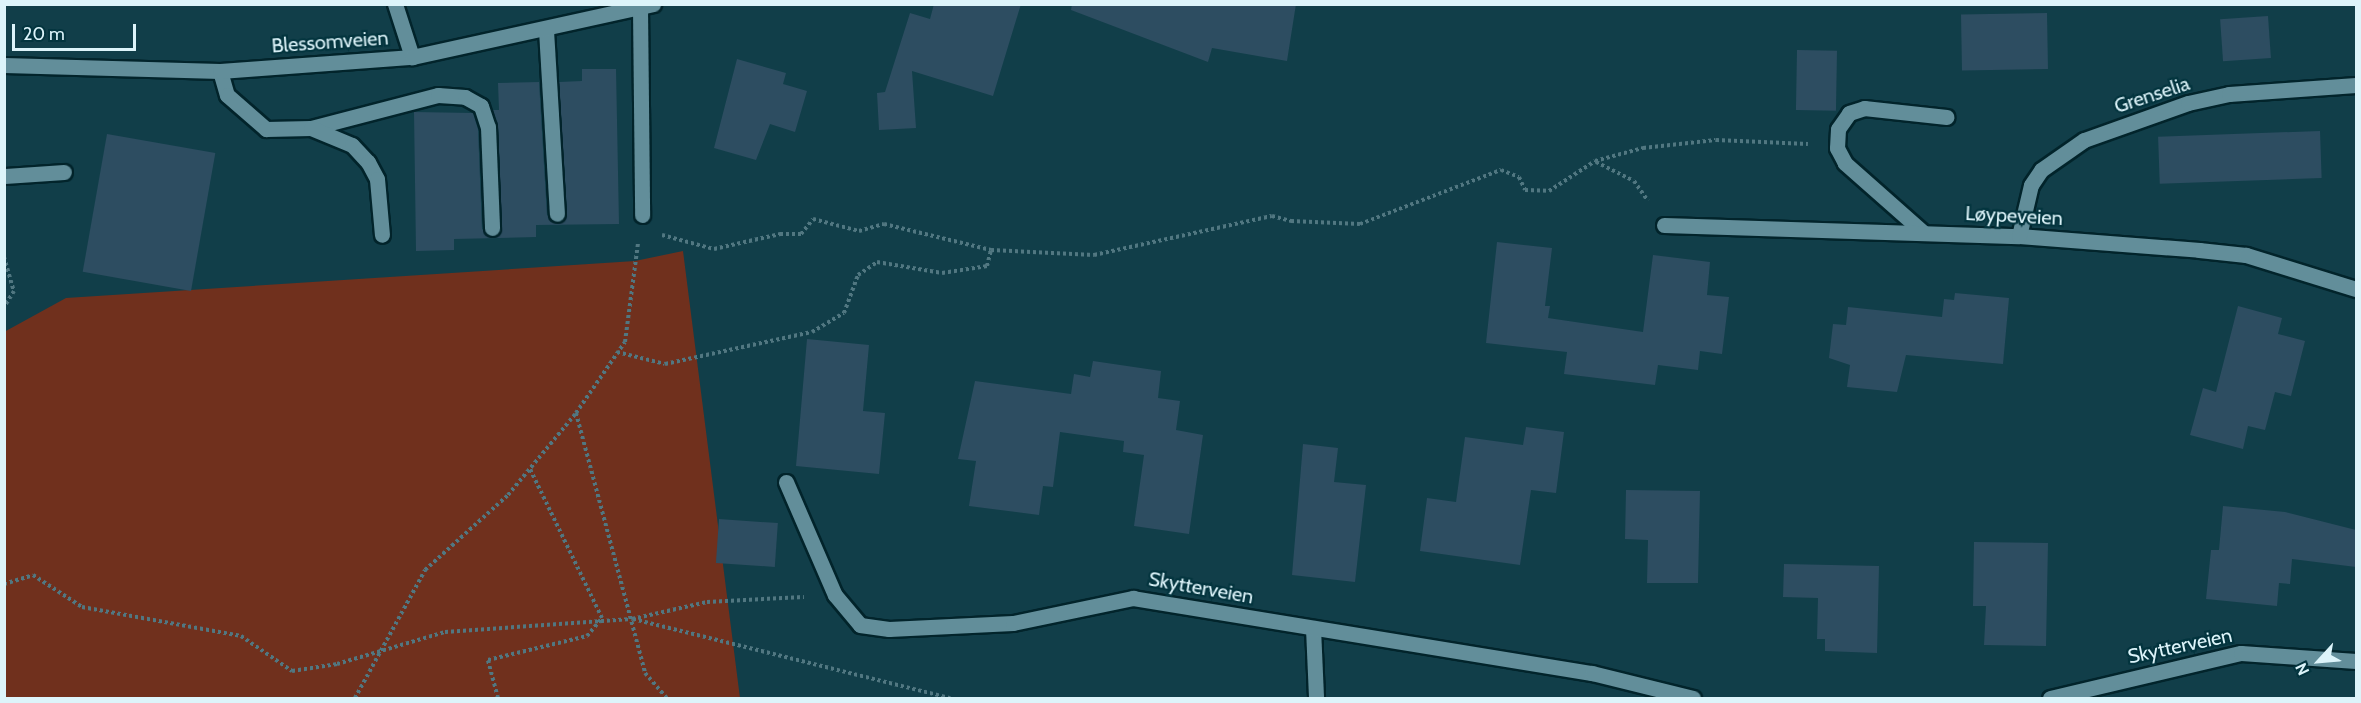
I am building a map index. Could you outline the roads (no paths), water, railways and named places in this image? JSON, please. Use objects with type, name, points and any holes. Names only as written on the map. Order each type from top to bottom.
[{"type":"street","points":[[395,4],[412,57]]},
{"type":"street","points":[[642,215],[646,6]]},
{"type":"street","name":"Blessomveien","points":[[4,65],[220,71],[412,57],[546,30],[646,6]]},
{"type":"street","points":[[546,30],[557,214]]},
{"type":"street","points":[[220,71],[227,95],[267,129],[311,128],[438,95],[465,97],[481,106],[488,127],[492,228]]},
{"type":"street","name":"Grenselia","points":[[2019,236],[2031,185],[2041,170],[2084,140],[2188,103],[2229,94],[2356,85]]},
{"type":"street","points":[[1924,233],[1865,185],[1837,148],[1838,129],[1849,112],[1863,108],[1947,117]]},
{"type":"street","points":[[311,128],[351,145],[368,162],[377,179],[382,235]]},
{"type":"street","points":[[5,176],[64,172]]},
{"type":"street","name":"Løypeveien","points":[[1664,225],[2019,236],[2246,255],[2356,289]]},
{"type":"street","name":"Skytterveien","points":[[786,482],[835,595],[860,625],[889,629],[1014,623],[1133,598],[1592,673],[1693,699]]},
{"type":"street","points":[[1313,628],[1316,699]]},
{"type":"street","name":"Skytterveien","points":[[2050,699],[2241,653],[2356,661]]}]
